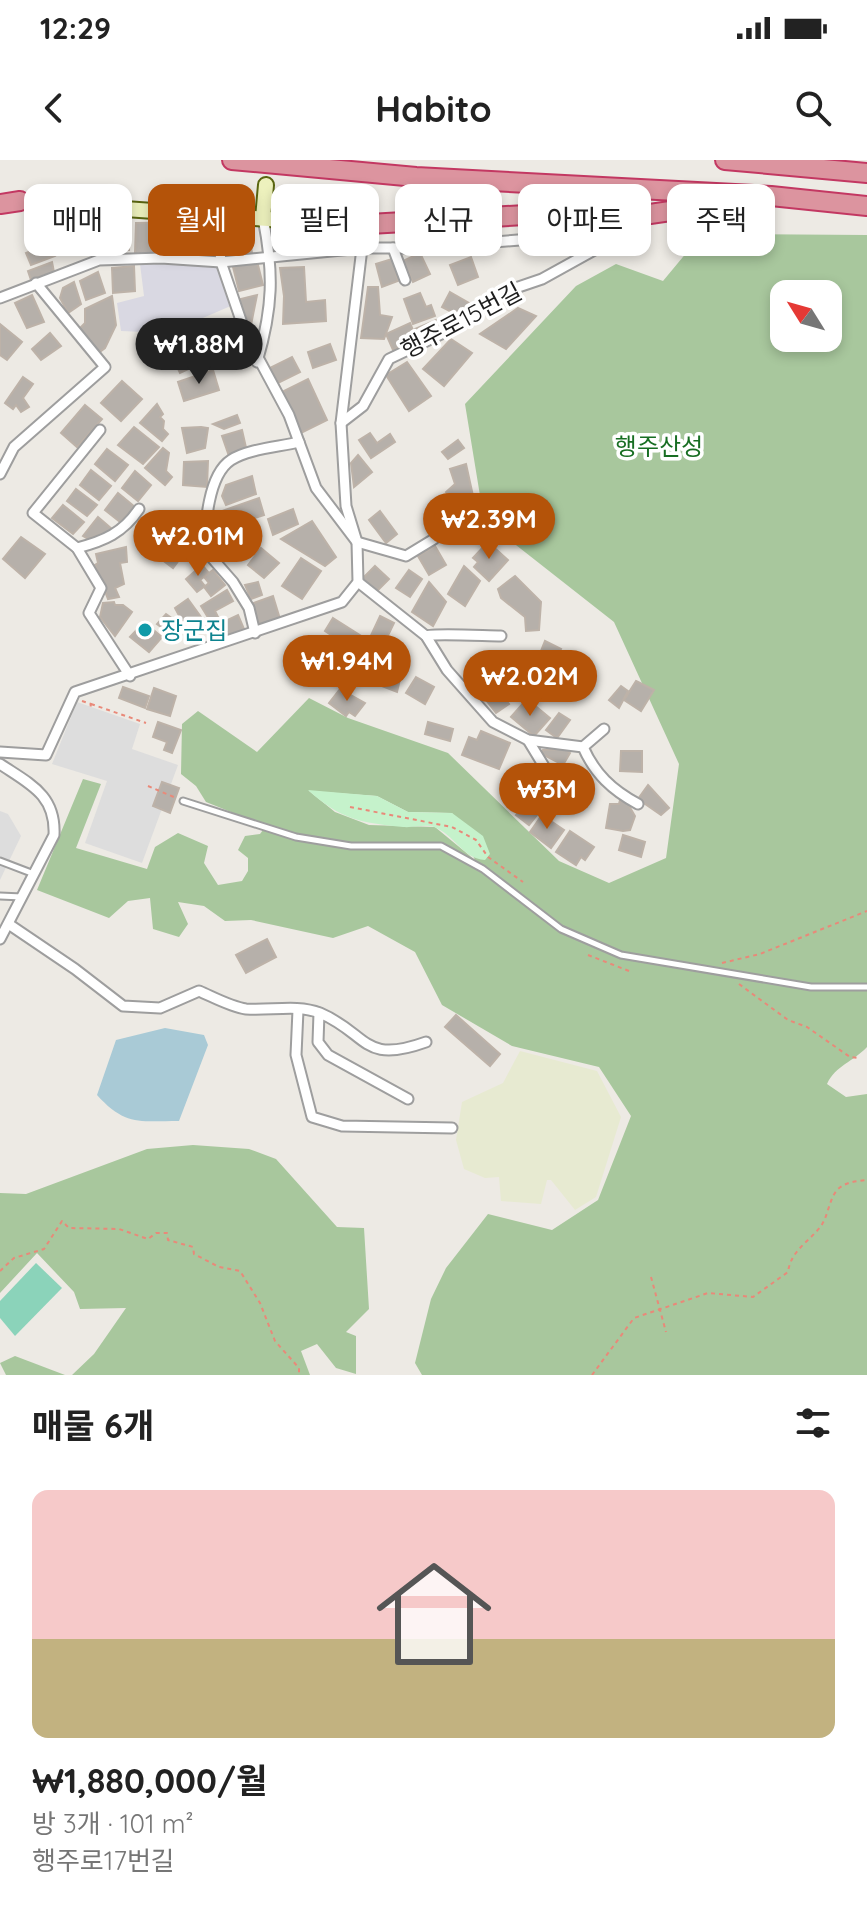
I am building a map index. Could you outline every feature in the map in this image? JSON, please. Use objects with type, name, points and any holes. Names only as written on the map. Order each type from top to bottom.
[{"type":"highway","points":[[232,160],[416,177],[667,190]]},
{"type":"highway","points":[[725,160],[867,173]]},
{"type":"highway","points":[[775,196],[867,206]]},
{"type":"highway","points":[[0,202],[20,201]]},
{"type":"highway","points":[[379,223],[560,213],[667,211]]},
{"type":"main road","points":[[263,218],[266,185]]},
{"type":"main road","points":[[20,201],[148,209]]},
{"type":"main road","points":[[255,217],[271,219]]},
{"type":"street","points":[[257,362],[268,323],[273,284],[263,218]]},
{"type":"street","name":"행주로15번길","points":[[341,423],[363,406],[389,359],[454,328],[501,293],[542,279],[598,248],[594,234],[379,248]]},
{"type":"street","points":[[393,248],[405,280]]},
{"type":"street","points":[[220,256],[257,362],[289,415],[316,488],[357,542],[406,556],[434,539]]},
{"type":"street","name":"행주로15번길","points":[[0,298],[99,260],[161,258],[221,262],[281,256]]},
{"type":"street","points":[[0,752],[46,755],[75,692],[130,676],[342,602],[358,582],[357,542],[346,506],[341,423],[361,256]]},
{"type":"street","points":[[0,474],[14,447],[105,367],[36,283]]},
{"type":"street","points":[[100,430],[33,513],[77,548],[101,588],[89,613],[130,676]]},
{"type":"street","points":[[255,633],[249,608],[233,582],[205,550],[205,534],[222,467],[234,458],[299,442]]},
{"type":"street","points":[[77,548],[103,541],[127,527],[139,509]]},
{"type":"street","points":[[358,582],[426,636],[447,670],[493,722],[528,740],[583,747],[604,729]]},
{"type":"street","points":[[426,636],[433,633],[463,638],[501,636]]},
{"type":"street","points":[[528,740],[567,804]]},
{"type":"street","points":[[583,747],[591,764],[613,790],[638,804]]},
{"type":"street","points":[[0,764],[43,795],[55,816],[54,835],[10,925],[0,939]]},
{"type":"street","points":[[10,925],[123,1006],[160,1008],[199,991],[244,1009],[319,1013],[372,1047],[397,1052],[426,1042]]},
{"type":"street","points":[[298,1010],[296,1055],[312,1117],[342,1126],[452,1128]]},
{"type":"street","points":[[319,1013],[318,1042],[328,1055],[408,1099]]},
{"type":"lane","points":[[183,801],[296,837],[351,846],[441,846],[483,869],[575,937],[621,955],[811,987],[867,987]]},
{"type":"lane","points":[[0,861],[35,874]]},
{"type":"lane","points":[[0,896],[22,897]]},
{"type":"path","points":[[91,704],[146,723]]},
{"type":"path","points":[[118,719],[120,714]]},
{"type":"path","points":[[148,786],[183,801]]},
{"type":"path","points":[[350,807],[452,827],[476,840],[488,857],[523,882]]},
{"type":"path","points":[[697,968],[760,954],[867,911]]},
{"type":"path","points":[[588,955],[629,971]]},
{"type":"path","points":[[737,982],[788,1020],[807,1027],[850,1057],[860,1058]]},
{"type":"path","points":[[592,1375],[634,1318],[708,1293],[753,1297],[788,1272],[789,1262],[807,1236],[821,1227],[837,1190],[849,1182],[867,1180]]},
{"type":"path","points":[[0,1271],[14,1258],[44,1249],[62,1221],[69,1228],[119,1229],[148,1239],[156,1233],[167,1233],[168,1240],[193,1247],[194,1254],[219,1267],[240,1271],[260,1303],[275,1341],[299,1368],[299,1375]]},
{"type":"path","points":[[651,1277],[666,1332]]},
{"type":"green space","name":"행주산성","points":[[775,234],[867,235],[867,1047],[835,1072],[827,1084],[846,1097],[867,1094],[867,1375],[422,1375],[415,1363],[431,1299],[446,1268],[488,1214],[552,1230],[598,1200],[631,1116],[599,1067],[512,1046],[442,1005],[415,952],[368,926],[333,938],[251,920],[225,921],[204,906],[178,902],[188,924],[179,937],[153,929],[150,898],[128,901],[109,918],[37,890],[83,779],[101,784],[76,848],[147,869],[155,847],[178,833],[208,846],[204,863],[218,885],[242,881],[248,871],[248,858],[238,850],[245,836],[260,834],[266,826],[206,802],[196,786],[181,774],[182,724],[198,711],[257,752],[309,698],[348,718],[448,753],[559,861],[609,883],[666,858],[679,764],[614,622],[484,520],[465,404],[576,286],[616,264],[663,281],[684,256],[775,256]],"holes":[[[309,791],[377,796],[408,812],[452,813],[475,860],[435,827],[369,825],[335,812]]]},
{"type":"green space","points":[[308,790],[377,796],[408,812],[452,813],[483,836],[490,854],[485,860],[477,859],[434,827],[388,825],[352,818],[330,807]]},
{"type":"green space","points":[[520,1051],[597,1071],[621,1117],[596,1197],[575,1210],[551,1180],[547,1180],[541,1204],[501,1201],[499,1177],[485,1178],[464,1169],[456,1140],[462,1102],[503,1083]]},
{"type":"green space","points":[[193,1145],[249,1149],[276,1159],[337,1227],[364,1228],[369,1309],[346,1332],[356,1336],[356,1374],[336,1368],[317,1344],[301,1351],[310,1375],[72,1375],[94,1354],[126,1308],[80,1309],[74,1292],[37,1253],[0,1293],[0,1193],[26,1194],[147,1149]]},
{"type":"green space","points":[[36,1263],[62,1288],[15,1336],[0,1318],[0,1301]]},
{"type":"green space","points":[[15,1356],[65,1375],[6,1375],[0,1363]]},
{"type":"shaded area","points":[[183,262],[220,266],[233,305],[168,333],[121,331],[117,303],[144,296],[140,264]]},
{"type":"shaded area","points":[[77,702],[140,724],[132,749],[178,765],[142,863],[85,843],[107,781],[52,764]]},
{"type":"shaded area","points":[[0,811],[8,814],[21,836],[0,880]]},
{"type":"water","points":[[165,1028],[204,1035],[208,1045],[179,1121],[143,1121],[125,1117],[97,1095],[116,1040]]},
{"type":"building","points":[[136,223],[148,223],[148,253],[135,253]]},
{"type":"building","points":[[27,256],[55,256],[31,265]]},
{"type":"building","points":[[421,256],[430,274],[413,282],[403,261]]},
{"type":"building","points":[[471,257],[478,277],[458,285],[450,265]]},
{"type":"building","points":[[392,259],[398,281],[382,287],[376,264]]},
{"type":"building","points":[[257,261],[263,285],[239,291],[233,267]]},
{"type":"building","points":[[52,262],[54,272],[31,280],[28,271]]},
{"type":"building","points":[[134,266],[135,291],[113,293],[112,268]]},
{"type":"building","points":[[304,267],[306,302],[325,300],[326,321],[283,324],[284,296],[280,268]]},
{"type":"building","points":[[98,272],[105,293],[86,300],[80,281]]},
{"type":"building","points":[[74,282],[81,304],[68,313],[60,298],[63,288]]},
{"type":"building","points":[[368,287],[378,287],[380,315],[392,317],[384,339],[361,338]]},
{"type":"building","points":[[450,292],[471,304],[463,318],[442,307]]},
{"type":"building","points":[[420,293],[426,307],[431,305],[435,316],[413,324],[404,299]]},
{"type":"building","points":[[32,295],[44,322],[27,328],[15,303]]},
{"type":"building","points":[[257,295],[250,330],[248,330],[237,300]]},
{"type":"building","points":[[112,296],[116,325],[105,348],[97,354],[78,330],[85,323],[85,309]]},
{"type":"building","points":[[518,308],[536,316],[506,349],[480,334]]},
{"type":"building","points":[[222,320],[229,337],[211,344],[205,327]]},
{"type":"building","points":[[436,320],[439,331],[420,338],[415,329]]},
{"type":"building","points":[[410,323],[417,340],[393,350],[386,334]]},
{"type":"building","points":[[0,324],[22,342],[7,360],[0,355]]},
{"type":"building","points":[[199,325],[214,357],[180,373],[165,341]]},
{"type":"building","points":[[50,333],[61,346],[41,360],[32,349]]},
{"type":"building","points":[[451,339],[472,353],[444,386],[423,369]]},
{"type":"building","points":[[330,344],[336,360],[313,368],[308,352]]},
{"type":"building","points":[[292,357],[300,372],[278,383],[270,368]]},
{"type":"building","points":[[407,362],[431,396],[409,411],[386,375]]},
{"type":"building","points":[[213,370],[219,390],[184,401],[178,382]]},
{"type":"building","points":[[23,377],[33,384],[23,398],[29,407],[21,412],[16,405],[13,409],[5,403]]},
{"type":"building","points":[[308,379],[327,420],[301,433],[282,392]]},
{"type":"building","points":[[122,381],[142,399],[121,421],[101,403]]},
{"type":"building","points":[[157,404],[163,414],[160,417],[164,421],[163,429],[168,434],[162,441],[140,423]]},
{"type":"building","points":[[85,405],[102,419],[77,447],[61,433]]},
{"type":"building","points":[[237,415],[240,423],[224,429],[213,424]]},
{"type":"building","points":[[134,427],[159,447],[143,464],[118,445]]},
{"type":"building","points":[[182,428],[208,428],[205,448],[187,453]]},
{"type":"building","points":[[242,430],[247,452],[229,456],[222,436]]},
{"type":"building","points":[[370,433],[377,443],[390,434],[395,442],[371,458],[359,440]]},
{"type":"building","points":[[458,440],[464,448],[448,459],[442,452]]},
{"type":"building","points":[[163,448],[169,453],[166,471],[172,477],[165,485],[145,468]]},
{"type":"building","points":[[107,449],[128,465],[115,481],[95,464]]},
{"type":"building","points":[[358,455],[372,472],[354,487],[351,463]]},
{"type":"building","points":[[208,461],[207,487],[183,485],[184,462]]},
{"type":"building","points":[[466,464],[473,496],[464,497],[467,501],[455,503],[446,492],[455,484],[450,469]]},
{"type":"building","points":[[91,470],[111,486],[99,500],[80,485]]},
{"type":"building","points":[[135,471],[151,485],[138,501],[122,488]]},
{"type":"building","points":[[252,476],[256,494],[226,505],[222,496],[226,485]]},
{"type":"building","points":[[76,489],[97,505],[87,516],[67,501]]},
{"type":"building","points":[[118,493],[135,507],[120,522],[105,510]]},
{"type":"building","points":[[259,498],[264,515],[233,525],[226,520],[222,511]]},
{"type":"building","points":[[454,504],[467,526],[445,538],[433,517]]},
{"type":"building","points":[[63,505],[84,522],[73,534],[52,518]]},
{"type":"building","points":[[293,509],[298,524],[273,535],[268,519]]},
{"type":"building","points":[[380,511],[397,534],[386,543],[369,520]]},
{"type":"building","points":[[98,517],[113,530],[88,539],[83,536]]},
{"type":"building","points":[[312,521],[336,557],[325,566],[281,539]]},
{"type":"building","points":[[170,528],[191,544],[173,568],[152,552]]},
{"type":"building","points":[[242,528],[246,555],[223,557],[218,539],[222,538],[221,530]]},
{"type":"building","points":[[21,537],[45,554],[25,578],[3,559]]},
{"type":"building","points":[[488,542],[508,560],[489,581],[474,567],[478,562],[473,558]]},
{"type":"building","points":[[435,546],[446,565],[429,575],[418,556]]},
{"type":"building","points":[[126,547],[127,562],[120,563],[124,584],[115,588],[119,597],[108,599],[95,565],[98,563],[96,554]]},
{"type":"building","points":[[261,548],[279,563],[264,578],[248,565]]},
{"type":"building","points":[[301,558],[321,571],[302,599],[282,586]]},
{"type":"building","points":[[202,565],[209,573],[200,580],[205,586],[197,592],[186,579]]},
{"type":"building","points":[[375,566],[389,579],[375,593],[361,580]]},
{"type":"building","points":[[464,566],[480,581],[465,606],[448,594]]},
{"type":"building","points":[[213,570],[225,585],[211,596],[204,587],[209,583],[204,577]]},
{"type":"building","points":[[409,570],[422,579],[410,597],[396,588]]},
{"type":"building","points":[[515,576],[541,602],[539,630],[526,631],[525,617],[501,598],[498,589]]},
{"type":"building","points":[[258,582],[262,595],[251,599],[245,585]]},
{"type":"building","points":[[429,582],[446,602],[433,626],[412,612]]},
{"type":"building","points":[[227,590],[233,601],[215,611],[219,619],[212,624],[201,606]]},
{"type":"building","points":[[273,596],[280,619],[257,625],[251,604]]},
{"type":"building","points":[[188,599],[206,624],[189,634],[175,608]]},
{"type":"building","points":[[114,602],[132,612],[115,636],[100,617],[103,603]]},
{"type":"building","points":[[166,614],[183,626],[175,637],[157,624]]},
{"type":"building","points":[[238,615],[244,629],[225,639],[219,624]]},
{"type":"building","points":[[380,616],[394,623],[381,650],[367,644]]},
{"type":"building","points":[[333,618],[363,637],[355,651],[325,631]]},
{"type":"building","name":"장군집","points":[[144,622],[162,637],[149,652],[130,637]]},
{"type":"building","points":[[545,641],[561,649],[554,662],[539,656]]},
{"type":"building","points":[[329,650],[360,668],[378,659],[402,671],[397,692],[320,662]]},
{"type":"building","points":[[575,655],[589,672],[568,689],[556,670]]},
{"type":"building","points":[[481,656],[490,672],[476,679],[468,663]]},
{"type":"building","points":[[416,677],[434,687],[425,704],[406,693]]},
{"type":"building","points":[[636,681],[654,690],[641,711],[624,700]]},
{"type":"building","points":[[495,686],[509,704],[496,713],[483,696]]},
{"type":"building","points":[[621,686],[628,691],[619,708],[609,700]]},
{"type":"building","points":[[123,687],[149,696],[145,708],[119,698]]},
{"type":"building","points":[[154,688],[176,696],[170,716],[147,709]]},
{"type":"building","points":[[340,689],[365,703],[355,716],[349,712],[346,716],[329,703]]},
{"type":"building","points":[[527,699],[550,718],[534,736],[511,717]]},
{"type":"building","points":[[559,713],[570,720],[557,738],[546,730]]},
{"type":"building","points":[[158,722],[181,730],[172,753],[164,750],[167,742],[153,737]]},
{"type":"building","points":[[428,722],[453,729],[450,741],[425,734]]},
{"type":"building","points":[[481,731],[510,743],[499,769],[462,755],[469,737],[477,740]]},
{"type":"building","points":[[564,749],[570,753],[563,765],[542,754],[543,750]]},
{"type":"building","points":[[621,751],[642,751],[642,772],[620,771]]},
{"type":"building","points":[[564,770],[575,783],[565,791],[554,777]]},
{"type":"building","points":[[162,782],[179,788],[170,813],[153,806]]},
{"type":"building","points":[[648,785],[669,808],[661,815],[638,799]]},
{"type":"building","points":[[620,800],[628,804],[635,816],[630,830],[606,828],[610,804],[619,804]]},
{"type":"building","points":[[524,805],[537,815],[529,825],[516,815]]},
{"type":"building","points":[[542,815],[564,830],[551,848],[530,832]]},
{"type":"building","points":[[570,831],[594,847],[585,860],[581,857],[576,865],[556,852]]},
{"type":"building","points":[[623,835],[645,842],[641,857],[619,850]]},
{"type":"building","points":[[267,939],[276,957],[246,973],[236,955]]},
{"type":"building","points":[[456,1015],[500,1054],[490,1066],[445,1027]]},
{"type":"place","name":"장군집","points":[[145,630]]}]
